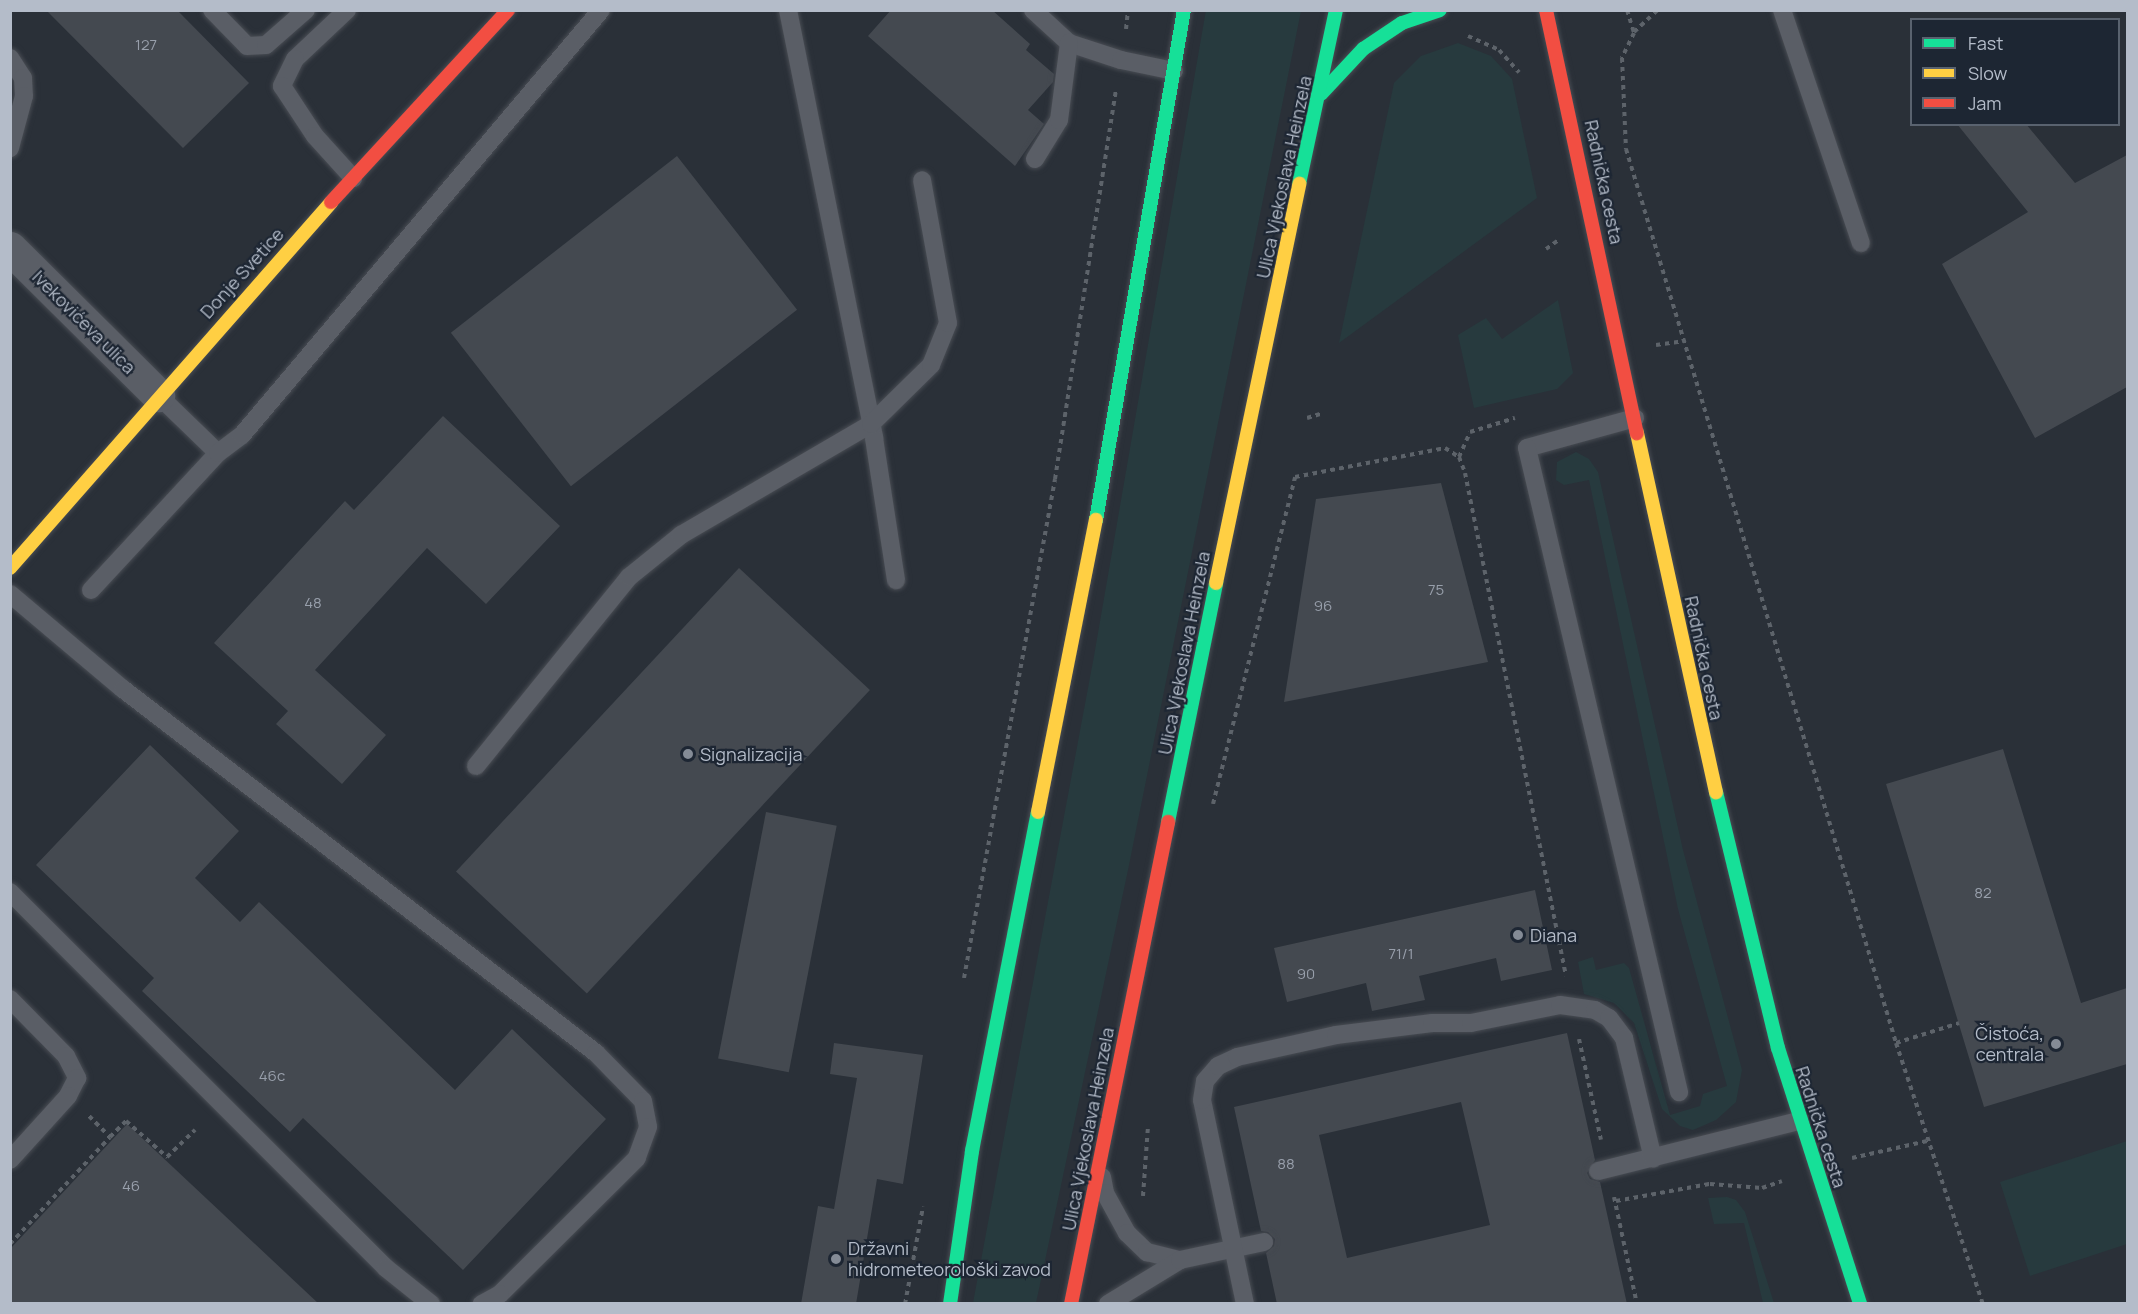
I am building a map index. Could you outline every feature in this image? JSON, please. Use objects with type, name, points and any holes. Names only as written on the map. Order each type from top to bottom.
[{"type":"main road","name":"Donje Svetice","points":[[10,567],[158,395],[508,10]]},
{"type":"main road","points":[[950,1304],[972,1150],[1111,442],[1184,10]]},
{"type":"main road","name":"Ulica Vjekoslava Heinzela","points":[[1071,1304],[1239,467],[1321,94],[1336,10]]},
{"type":"main road","points":[[1321,94],[1363,49],[1402,23],[1440,10]]},
{"type":"main road","name":"Radnička cesta","points":[[1546,10],[1700,728],[1799,1121],[1860,1304]]},
{"type":"street","name":"Ivekovićeva ulica","points":[[10,248],[158,395]]},
{"type":"lane","points":[[212,10],[247,46],[266,45],[306,10]]},
{"type":"lane","points":[[346,10],[295,60],[282,86],[315,136],[353,178]]},
{"type":"lane","points":[[91,590],[218,453],[242,435],[601,10]]},
{"type":"lane","points":[[788,10],[871,424],[896,580]]},
{"type":"lane","points":[[1033,10],[1069,43],[1121,60],[1174,70]]},
{"type":"lane","points":[[1782,10],[1861,243]]},
{"type":"lane","points":[[1035,159],[1059,120],[1069,43]]},
{"type":"lane","points":[[10,58],[22,78],[24,96],[10,148]]},
{"type":"lane","points":[[476,766],[629,577],[681,535],[871,424],[931,365],[948,323],[922,180]]},
{"type":"lane","points":[[158,395],[218,453]]},
{"type":"lane","points":[[1635,418],[1527,447],[1679,1092]]},
{"type":"lane","points":[[10,594],[123,689],[596,1053],[643,1101],[648,1127],[637,1158],[501,1294],[482,1304]]},
{"type":"lane","points":[[10,892],[386,1268],[431,1304]]},
{"type":"lane","points":[[10,999],[66,1056],[77,1078],[68,1096],[11,1158]]},
{"type":"lane","points":[[1245,1304],[1202,1100],[1205,1081],[1218,1066],[1268,1048],[1336,1035],[1432,1023],[1471,1023],[1560,1005],[1595,1010],[1609,1018],[1624,1038],[1653,1158]]},
{"type":"lane","points":[[1598,1171],[1799,1121]]},
{"type":"lane","points":[[1100,1165],[1105,1193],[1117,1218],[1140,1246],[1147,1252],[1180,1260]]},
{"type":"lane","points":[[1108,1304],[1140,1281],[1180,1260],[1264,1242]]},
{"type":"path","points":[[963,982],[1055,478],[1128,10]]},
{"type":"path","points":[[1627,10],[1634,33]]},
{"type":"path","points":[[1658,10],[1634,33],[1622,58],[1626,149],[1896,1043],[1983,1304]]},
{"type":"path","points":[[1518,69],[1521,79]]},
{"type":"path","points":[[1555,230],[1560,251]]},
{"type":"path","points":[[1546,249],[1557,241]]},
{"type":"path","points":[[1664,343],[1686,342]]},
{"type":"path","points":[[1306,418],[1323,413]]},
{"type":"path","points":[[1528,416],[1494,422],[1470,432],[1459,457],[1568,989]]},
{"type":"path","points":[[1213,806],[1295,477],[1445,448],[1459,457]]},
{"type":"path","points":[[1896,1043],[1959,1023]]},
{"type":"path","points":[[1578,1036],[1601,1142]]},
{"type":"path","points":[[87,1115],[110,1137]]},
{"type":"path","points":[[10,1244],[126,1121],[167,1157],[195,1130]]},
{"type":"path","points":[[1140,1246],[1148,1121]]},
{"type":"path","points":[[1864,1154],[1927,1141]]},
{"type":"path","points":[[1637,1304],[1615,1201],[1710,1184],[1762,1188]]},
{"type":"path","points":[[905,1304],[923,1205]]},
{"type":"green space","points":[[1206,10],[1301,11],[1128,870],[1036,1303],[973,1303],[1094,656]]},
{"type":"green space","points":[[1458,43],[1491,56],[1512,79],[1537,198],[1339,343],[1394,83],[1421,56]]},
{"type":"green space","points":[[1558,300],[1573,373],[1557,389],[1474,408],[1458,335],[1486,318],[1502,339]]},
{"type":"green space","points":[[1576,452],[1589,459],[1598,472],[1683,850],[1742,1070],[1736,1102],[1716,1120],[1693,1130],[1680,1126],[1662,1109],[1634,1023],[1614,1003],[1584,994],[1578,962],[1593,957],[1596,970],[1624,963],[1629,968],[1670,1115],[1700,1106],[1703,1094],[1727,1086],[1678,909],[1589,480],[1564,485],[1556,480],[1557,462]]},
{"type":"green space","points":[[2127,1141],[2127,1244],[2030,1276],[2000,1182]]},
{"type":"green space","points":[[1727,1197],[1736,1200],[1745,1212],[1774,1303],[1763,1303],[1744,1223],[1714,1224],[1708,1198]]},
{"type":"building","points":[[46,10],[177,10],[249,83],[183,148]]},
{"type":"building","points":[[891,10],[992,10],[1030,44],[1026,50],[1054,74],[1053,82],[1028,110],[1044,124],[1015,166],[868,36]]},
{"type":"building","points":[[1959,126],[2028,126],[2075,183],[2127,155],[2127,387],[2035,438],[1942,264],[2028,212]]},
{"type":"building","points":[[677,156],[797,310],[571,486],[451,333]]},
{"type":"building","points":[[443,416],[560,526],[486,604],[427,548],[315,670],[386,735],[342,784],[276,724],[288,711],[214,643],[345,501],[354,510]]},
{"type":"building","points":[[1441,483],[1488,662],[1284,702],[1316,499]]},
{"type":"building","name":"Signalizacija","points":[[739,568],[870,690],[587,994],[456,872]]},
{"type":"building","points":[[150,745],[239,831],[195,878],[240,922],[259,902],[455,1090],[512,1029],[606,1119],[463,1270],[303,1118],[290,1132],[142,991],[154,978],[36,865]]},
{"type":"building","points":[[2003,749],[2081,1003],[2127,988],[2127,1064],[1984,1107],[1886,784]]},
{"type":"building","points":[[766,812],[837,826],[789,1072],[718,1058]]},
{"type":"building","points":[[1535,890],[1552,970],[1501,981],[1496,958],[1419,976],[1425,1000],[1372,1011],[1366,983],[1287,1002],[1274,948]]},
{"type":"building","points":[[1567,1033],[1595,1160],[1587,1173],[1590,1179],[1600,1182],[1627,1304],[1277,1304],[1266,1253],[1274,1246],[1275,1239],[1268,1232],[1261,1231],[1234,1107]],"holes":[[[1461,1102],[1490,1225],[1347,1258],[1319,1135]]]},
{"type":"building","points":[[834,1043],[923,1055],[903,1184],[877,1179],[856,1304],[801,1304],[818,1206],[834,1209],[857,1078],[830,1074]]},
{"type":"building","points":[[127,1124],[319,1304],[10,1304],[10,1249]]},
{"type":"traffic: fast","points":[[1096,520],[1184,10]]},
{"type":"traffic: fast","points":[[1299,184],[1336,10]]},
{"type":"traffic: fast","points":[[1321,94],[1363,49],[1402,23],[1440,10]]},
{"type":"traffic: fast","points":[[1168,822],[1216,583]]},
{"type":"traffic: fast","points":[[1716,792],[1778,1048],[1860,1304]]},
{"type":"traffic: fast","points":[[950,1304],[972,1151],[1038,812]]},
{"type":"traffic: slow","points":[[1216,583],[1299,184]]},
{"type":"traffic: slow","points":[[10,568],[331,202]]},
{"type":"traffic: slow","points":[[1637,433],[1716,792]]},
{"type":"traffic: slow","points":[[1038,812],[1096,520]]},
{"type":"traffic: jam","points":[[331,202],[508,10]]},
{"type":"traffic: jam","points":[[1546,10],[1637,433]]},
{"type":"traffic: jam","points":[[1071,1304],[1168,822]]},
{"type":"place","name":"Signalizacija","points":[[688,754]]},
{"type":"place","name":"Diana","points":[[1518,935]]},
{"type":"place","name":"Čistoća, centrala","points":[[2056,1044]]},
{"type":"place","name":"Državni hidrometeorološki zavod","points":[[836,1259]]}]
